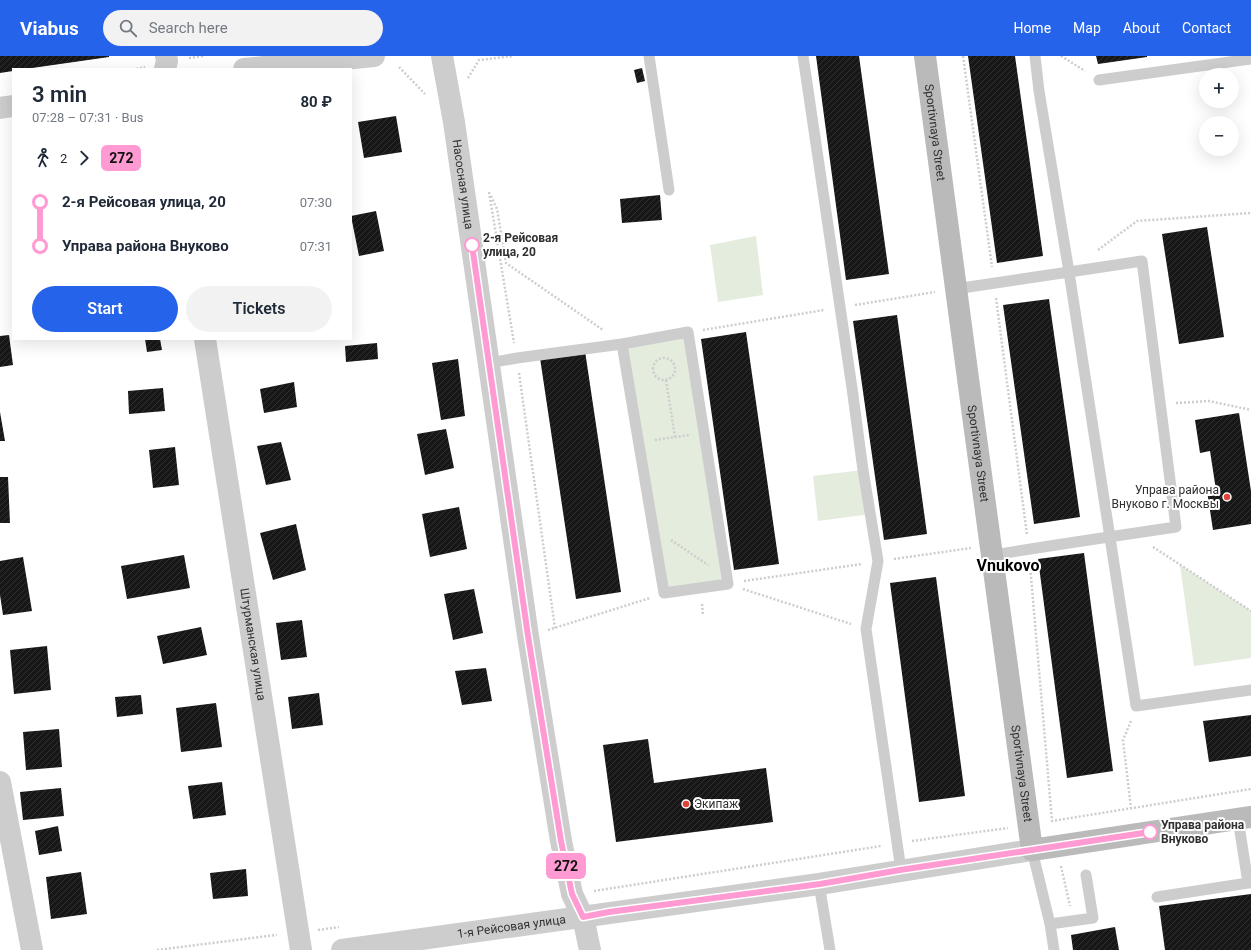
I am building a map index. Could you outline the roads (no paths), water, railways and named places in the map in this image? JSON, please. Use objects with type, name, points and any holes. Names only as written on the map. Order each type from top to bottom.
[{"type":"street","points":[[165,68],[167,61],[166,56]]},
{"type":"street","points":[[254,68],[374,56]]},
{"type":"street","name":"Насосная улица","points":[[442,56],[454,122],[528,636],[561,841],[572,894],[583,917],[590,950]]},
{"type":"street","name":"Sportivnaya Street","points":[[925,56],[955,289],[1032,850]]},
{"type":"street","points":[[0,108],[12,106]]},
{"type":"street","name":"Штурманская улица","points":[[205,340],[301,950]]},
{"type":"street","points":[[0,782],[32,950]]},
{"type":"street","name":"1-я Рейсовая улица","points":[[342,950],[820,884],[900,870],[1245,818]]},
{"type":"lane","points":[[649,56],[669,190]]},
{"type":"lane","points":[[803,56],[863,470],[878,561],[866,629],[900,870]]},
{"type":"lane","points":[[1035,56],[1039,91],[1069,272],[1136,706],[1251,690]]},
{"type":"lane","points":[[1099,80],[1229,59],[1251,59]]},
{"type":"lane","points":[[955,289],[1142,261],[1176,527],[1029,549],[991,550]]},
{"type":"lane","points":[[489,363],[622,344],[688,332],[727,581],[664,593],[622,344]]},
{"type":"lane","points":[[1157,897],[1250,883],[1245,818]]},
{"type":"lane","points":[[1032,850],[1050,924],[1054,950]]},
{"type":"lane","points":[[1050,924],[1093,918],[1086,875]]},
{"type":"lane","points":[[820,884],[830,950]]},
{"type":"place","name":"2-я Рейсовая улица, 20","points":[[472,245]]},
{"type":"place","name":"Управа района Внуково г. Москвы","points":[[1227,497]]},
{"type":"place","name":"Экипаж","points":[[686,804]]},
{"type":"place","name":"Управа района Внуково","points":[[1150,832]]},
{"type":"district","name":"Vnukovo","points":[[1008,565]]}]
